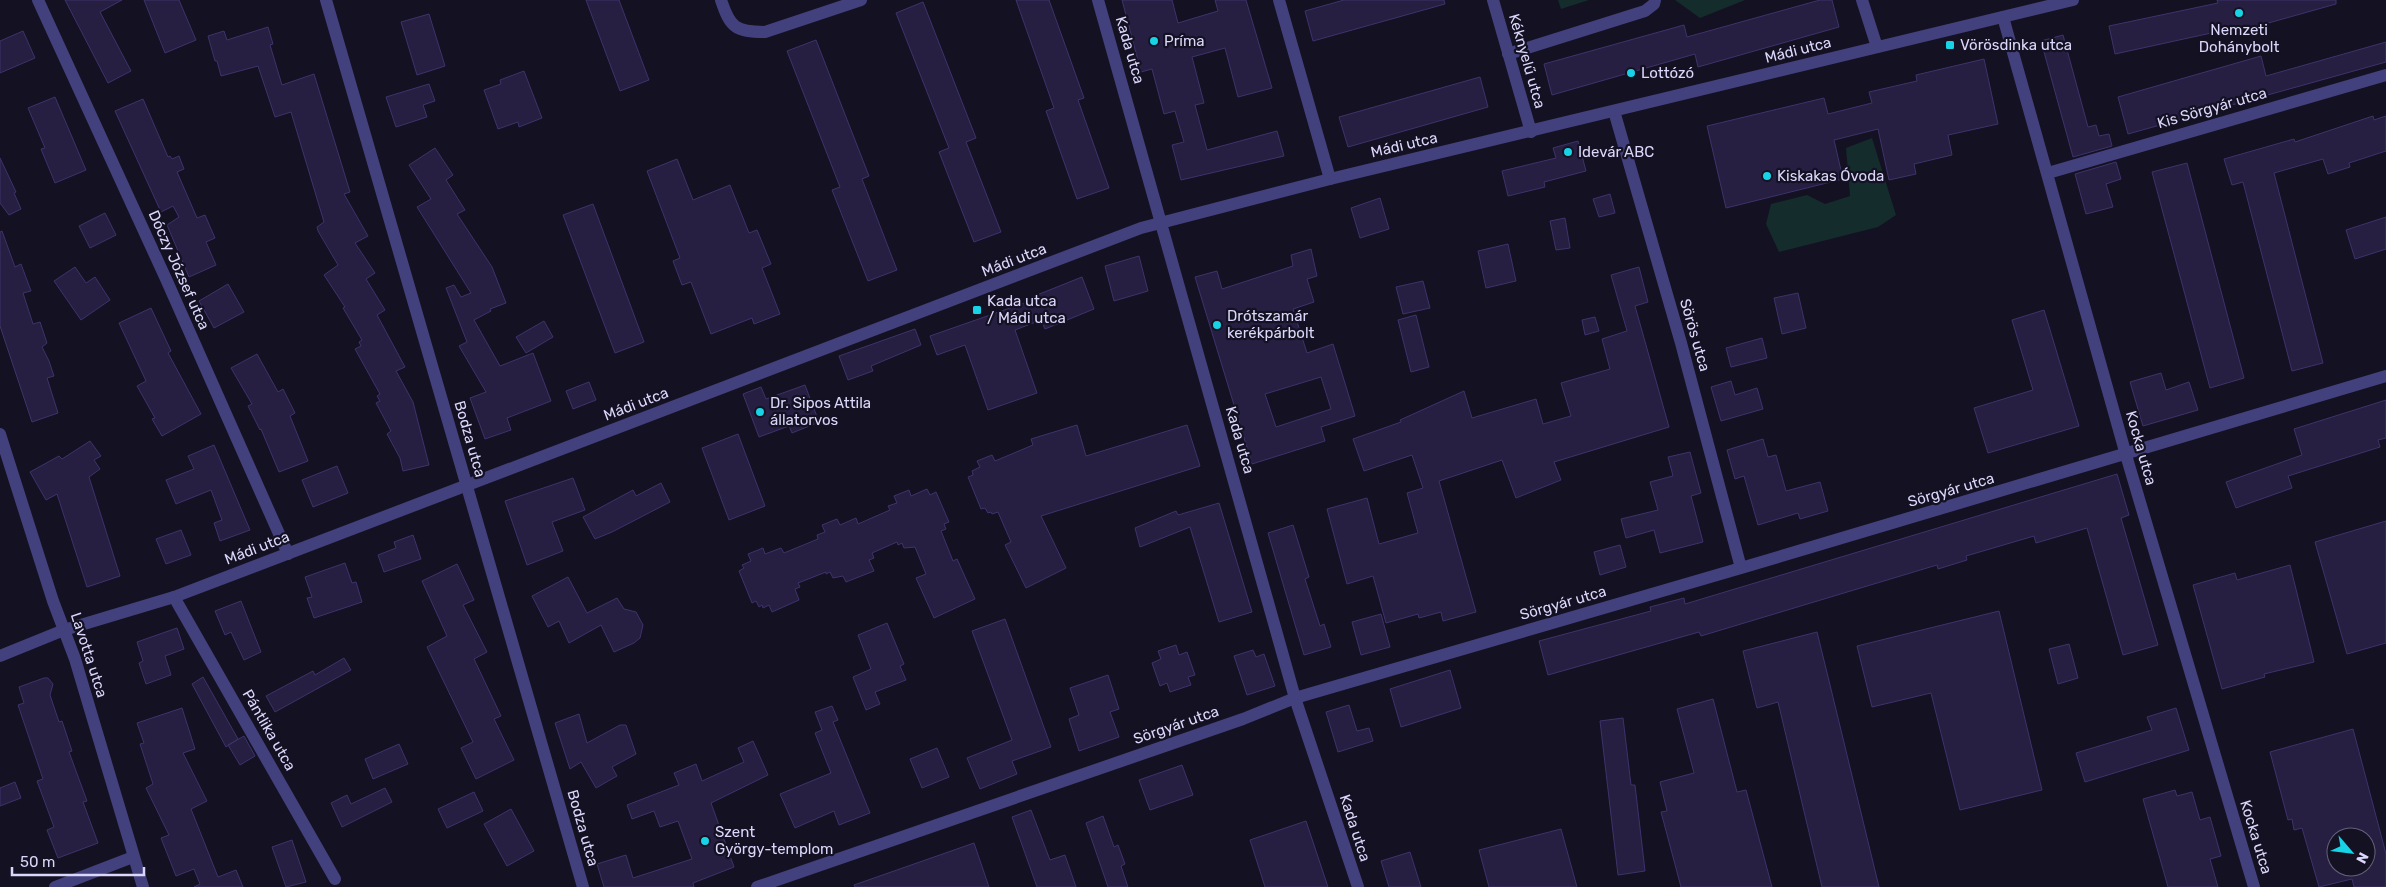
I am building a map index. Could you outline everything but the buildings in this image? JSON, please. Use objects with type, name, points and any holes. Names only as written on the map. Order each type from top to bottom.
[{"type":"street","name":"Dóczy József utca","points":[[38,0],[166,279],[288,554]]},
{"type":"street","name":"Bodza utca","points":[[326,0],[583,887]]},
{"type":"street","points":[[720,0],[727,20],[737,28],[751,32],[765,32],[861,0]]},
{"type":"street","name":"Kada utca","points":[[1098,0],[1124,84],[1160,223],[1295,698],[1358,887]]},
{"type":"street","points":[[1280,0],[1330,179]]},
{"type":"street","name":"Kéknyelű utca","points":[[1493,0],[1531,132]]},
{"type":"street","points":[[1508,54],[1645,11],[1654,4],[1655,0]]},
{"type":"street","points":[[1862,0],[1877,47]]},
{"type":"street","name":"Mádi utca","points":[[0,656],[64,630],[174,597],[1141,228],[1330,179],[2073,0]]},
{"type":"street","name":"Kocka utca","points":[[2003,17],[2126,455],[2254,887]]},
{"type":"street","name":"Kis Sörgyár utca","points":[[2048,173],[2386,75]]},
{"type":"street","name":"Sörös utca","points":[[1614,111],[1681,343],[1742,568]]},
{"type":"street","name":"Sörgyár utca","points":[[757,887],[1243,719],[1295,698],[2126,455],[2386,376]]},
{"type":"street","name":"Lavotta utca","points":[[0,434],[75,659],[143,887]]},
{"type":"street","name":"Pántlika utca","points":[[174,597],[336,879]]},
{"type":"street","points":[[55,887],[133,857]]},
{"type":"green space","points":[[1558,0],[1589,0],[1561,9]]},
{"type":"green space","points":[[1675,0],[1745,0],[1700,18]]},
{"type":"green space","points":[[1872,138],[1896,215],[1878,227],[1779,252],[1766,224],[1771,204],[1807,195],[1825,204],[1850,196],[1846,148]]},
{"type":"place","name":"Nemzeti Dohánybolt","points":[[2239,13]]},
{"type":"place","name":"Príma","points":[[1154,41]]},
{"type":"place","name":"Vörösdinka utca","points":[[1950,45]]},
{"type":"place","name":"Lottózó","points":[[1631,73]]},
{"type":"place","name":"Idevár ABC","points":[[1568,152]]},
{"type":"place","name":"Kiskakas Óvoda","points":[[1767,176]]},
{"type":"place","name":"Kada utca / Mádi utca","points":[[977,310]]},
{"type":"place","name":"Drótszamár kerékpárbolt","points":[[1217,325]]},
{"type":"place","name":"Dr. Sipos Attila állatorvos","points":[[760,412]]},
{"type":"place","name":"Szent György-templom","points":[[705,841]]}]
